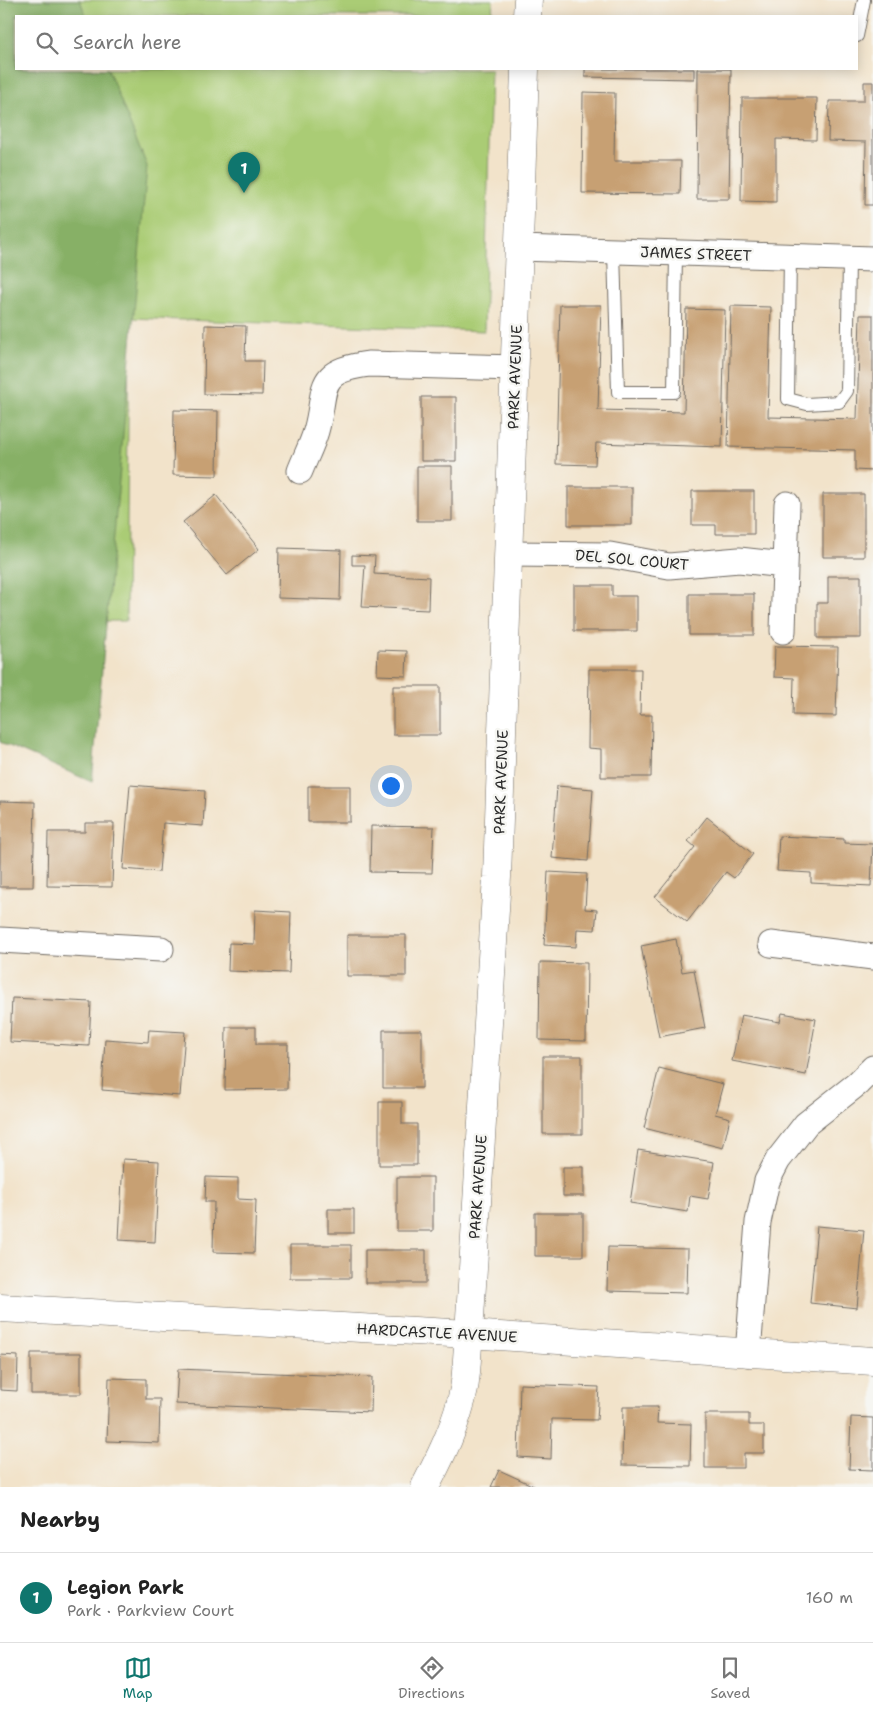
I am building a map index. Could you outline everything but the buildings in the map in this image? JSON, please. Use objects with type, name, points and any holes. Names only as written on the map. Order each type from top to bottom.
[{"type":"street","points":[[527,15],[528,0]]},
{"type":"street","name":"PARK AVENUE","points":[[425,1487],[447,1442],[460,1406],[464,1387],[469,1334],[497,877],[526,70]]},
{"type":"street","name":"JAMES STREET","points":[[520,248],[861,259]]},
{"type":"street","points":[[300,471],[316,432],[322,392],[327,381],[334,373],[351,366],[369,364],[515,368]]},
{"type":"street","points":[[783,631],[787,504]]},
{"type":"street","name":"DEL SOL COURT","points":[[509,554],[610,555],[669,566],[739,560],[785,565]]},
{"type":"street","points":[[0,940],[161,949]]},
{"type":"street","points":[[771,944],[873,957]]},
{"type":"street","points":[[748,1354],[758,1222],[767,1181],[778,1160],[806,1124],[858,1084],[873,1068]]},
{"type":"street","name":"HARDCASTLE AVENUE","points":[[0,1308],[469,1334],[873,1361]]},
{"type":"lane","points":[[858,31],[864,0]]},
{"type":"lane","points":[[614,251],[618,392],[674,392],[676,253]]},
{"type":"lane","points":[[790,256],[788,399],[807,404],[839,402],[847,391],[861,259]]},
{"type":"green space","points":[[0,0],[493,0],[492,15],[15,15],[15,70],[491,70],[484,331],[129,318],[126,621],[0,622]]},
{"type":"green space","points":[[0,0],[80,0],[86,15],[15,15],[15,70],[108,70],[147,166],[92,782],[0,742]]},
{"type":"place","name":"Legion Park","points":[[244,193]]}]
